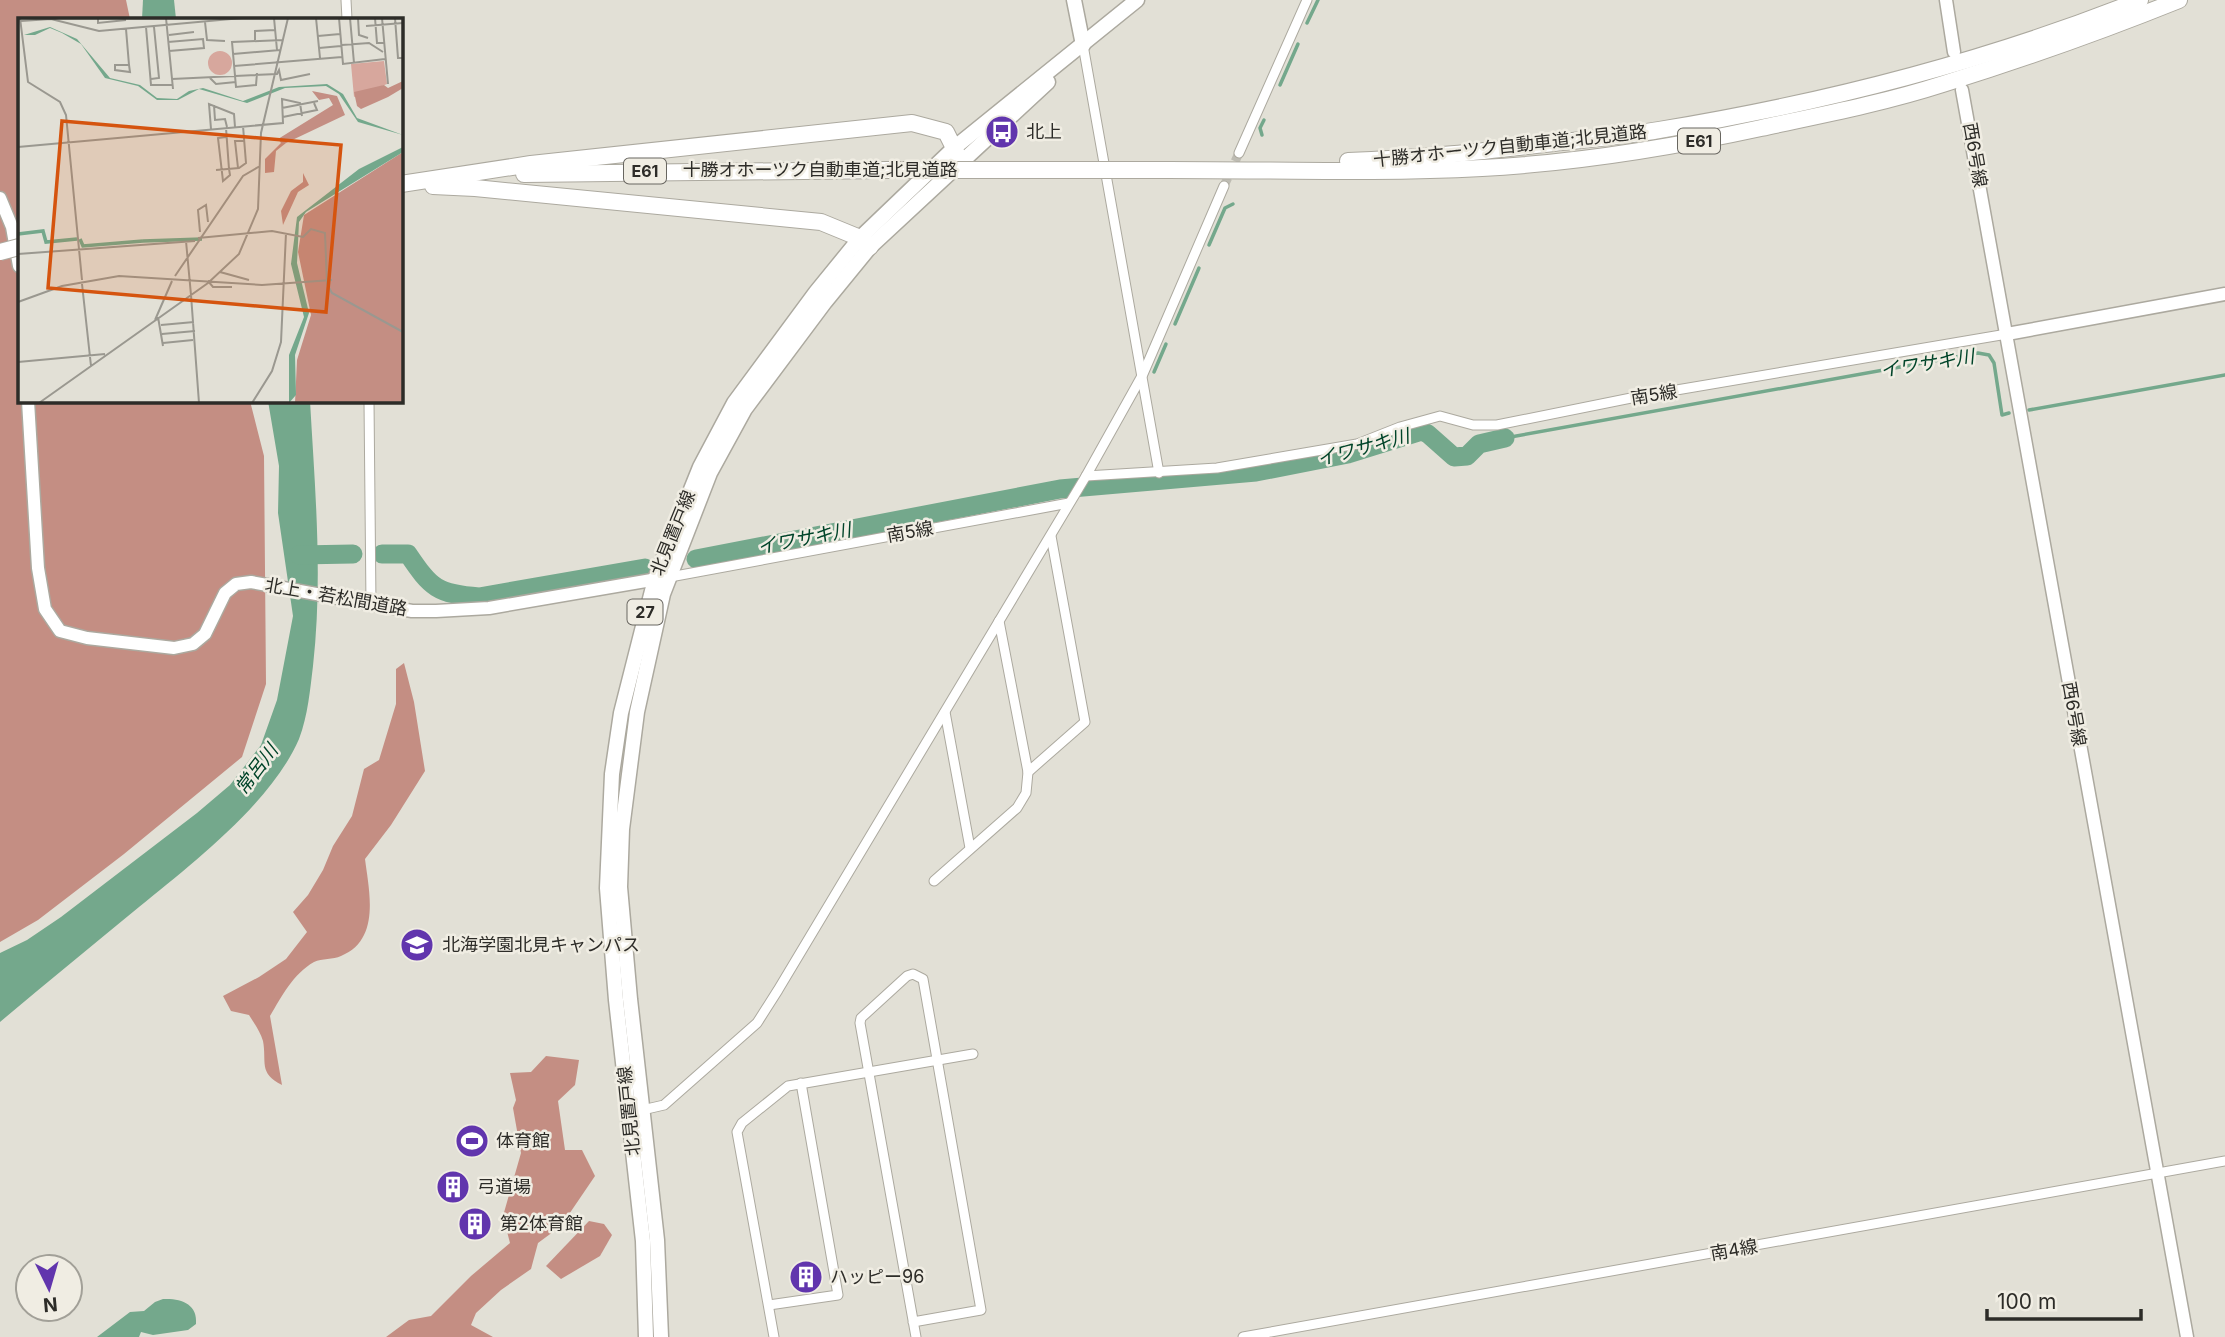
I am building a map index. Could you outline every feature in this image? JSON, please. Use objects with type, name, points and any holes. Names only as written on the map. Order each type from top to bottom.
[{"type":"highway","name":"十勝オホーツク自動車道;北見道路","points":[[1199,169],[1482,152],[1658,131],[1836,96],[1922,74],[2140,0]]},
{"type":"highway","name":"十勝オホーツク自動車道;北見道路","points":[[402,184],[530,174],[1199,169],[1373,172],[1483,168],[1573,160],[1665,148],[1838,111],[1941,85],[2112,27],[2179,0]]},
{"type":"highway","points":[[402,184],[531,164],[912,123],[946,132],[957,155]]},
{"type":"highway","points":[[402,184],[475,188],[821,222],[865,243]]},
{"type":"highway","points":[[0,252],[18,247]]},
{"type":"main road","points":[[1074,0],[1083,45]]},
{"type":"main road","name":"北見置戸線","points":[[661,1337],[657,1240],[636,1111],[607,888],[612,774],[621,713],[654,579],[700,467],[734,403],[794,321],[865,243],[957,155],[1064,57],[1083,45],[1137,0]]},
{"type":"main road","name":"北見置戸線","points":[[646,1337],[630,999],[621,887],[622,830],[637,712],[653,632],[670,577],[710,473],[745,409],[825,302],[865,243]]},
{"type":"street","points":[[346,0],[347,18]]},
{"type":"street","points":[[1239,153],[1307,0]]},
{"type":"street","points":[[1947,0],[1954,52]]},
{"type":"street","points":[[1083,45],[1160,473]]},
{"type":"street","name":"西6号線","points":[[1962,90],[2187,1337]]},
{"type":"street","points":[[636,1111],[664,1105],[757,1023],[1051,536],[1143,374],[1224,186]]},
{"type":"street","points":[[0,198],[12,227],[18,260]]},
{"type":"street","name":"南5線","points":[[1082,483],[1217,468],[1357,444],[1427,418],[1440,416],[1473,425],[1497,425],[1641,396],[2225,294]]},
{"type":"street","name":"北上・若松間道路","points":[[28,402],[38,568],[45,609],[60,631],[87,638],[174,648],[193,644],[205,634],[225,593],[236,584],[251,582],[412,611],[489,608],[670,577]]},
{"type":"street","points":[[366,603],[369,402]]},
{"type":"street","name":"南5線","points":[[670,577],[1069,503]]},
{"type":"street","points":[[1028,772],[1085,722],[1051,536]]},
{"type":"street","points":[[934,881],[1017,808],[1026,793],[1028,772],[999,621]]},
{"type":"street","points":[[946,712],[970,848]]},
{"type":"street","points":[[913,1322],[981,1310],[923,979],[913,974],[907,976],[861,1018],[868,1071],[913,1322],[916,1337]]},
{"type":"street","points":[[774,1337],[737,1132],[742,1123],[788,1086],[973,1054]]},
{"type":"street","points":[[769,1305],[838,1295],[800,1083]]},
{"type":"street","name":"南4線","points":[[1243,1337],[2225,1161]]},
{"type":"shaded area","points":[[0,0],[126,0],[130,18],[18,18],[18,402],[250,402],[264,456],[266,684],[242,757],[124,854],[38,920],[0,942]]},
{"type":"shaded area","points":[[404,663],[414,702],[425,771],[391,825],[365,859],[370,914],[362,939],[354,949],[341,956],[317,961],[307,967],[289,986],[270,1016],[282,1085],[274,1081],[266,1071],[259,1030],[249,1015],[231,1011],[223,996],[286,959],[307,932],[293,912],[308,895],[352,816],[364,769],[379,760],[396,704],[396,669]]},
{"type":"shaded area","points":[[546,1056],[579,1060],[575,1085],[558,1101],[565,1150],[582,1150],[595,1176],[561,1226],[538,1243],[531,1269],[501,1290],[476,1313],[471,1325],[493,1337],[386,1337],[409,1320],[431,1316],[471,1276],[510,1243],[503,1216],[521,1153],[513,1108],[516,1100],[510,1073],[531,1072]]},
{"type":"shaded area","points":[[589,1221],[604,1224],[612,1235],[600,1256],[561,1279],[546,1266]]},
{"type":"water","points":[[143,0],[174,0],[176,18],[142,18]]},
{"type":"water","name":"常呂川","points":[[268,402],[310,402],[317,533],[316,633],[305,721],[287,763],[270,786],[229,830],[0,1022],[0,953],[27,940],[61,917],[197,813],[230,785],[261,745],[277,700],[293,616],[278,513],[279,466]]},
{"type":"water","points":[[163,1299],[182,1301],[191,1307],[196,1324],[188,1330],[153,1335],[141,1332],[139,1337],[97,1337],[130,1312],[144,1311]]},
{"type":"waterway","points":[[1307,23],[1318,0]]},
{"type":"waterway","points":[[1280,85],[1298,44]]},
{"type":"waterway","points":[[1262,135],[1260,128],[1264,120]]},
{"type":"waterway","points":[[1209,245],[1225,208],[1233,204]]},
{"type":"waterway","points":[[1175,324],[1199,268]]},
{"type":"waterway","points":[[1154,372],[1166,344]]},
{"type":"waterway","name":"イワサキ川","points":[[1505,438],[1978,353],[1989,355],[1994,363],[2002,415],[2009,413]]},
{"type":"waterway","name":"イワサキ川","points":[[2029,410],[2225,375]]},
{"type":"waterway","name":"イワサキ川","points":[[696,559],[1060,489],[1256,472],[1348,454],[1422,431],[1454,457],[1467,456],[1479,444],[1505,438]]},
{"type":"waterway","name":"イワサキ川","points":[[1092,486],[1094,482]]},
{"type":"waterway","name":"イワサキ川","points":[[299,555],[353,554]]},
{"type":"waterway","name":"イワサキ川","points":[[382,554],[408,554],[423,575],[436,587],[453,594],[479,597],[645,568]]},
{"type":"tunnel","points":[[1224,186],[1239,153]]},
{"type":"place","name":"北上","points":[[1002,132]]},
{"type":"place","name":"北海学園北見キャンパス","points":[[417,945]]},
{"type":"place","name":"体育館","points":[[472,1141]]},
{"type":"place","name":"弓道場","points":[[453,1187]]},
{"type":"place","name":"第2体育館","points":[[475,1224]]},
{"type":"place","name":"ハッピー96","points":[[806,1277]]}]
